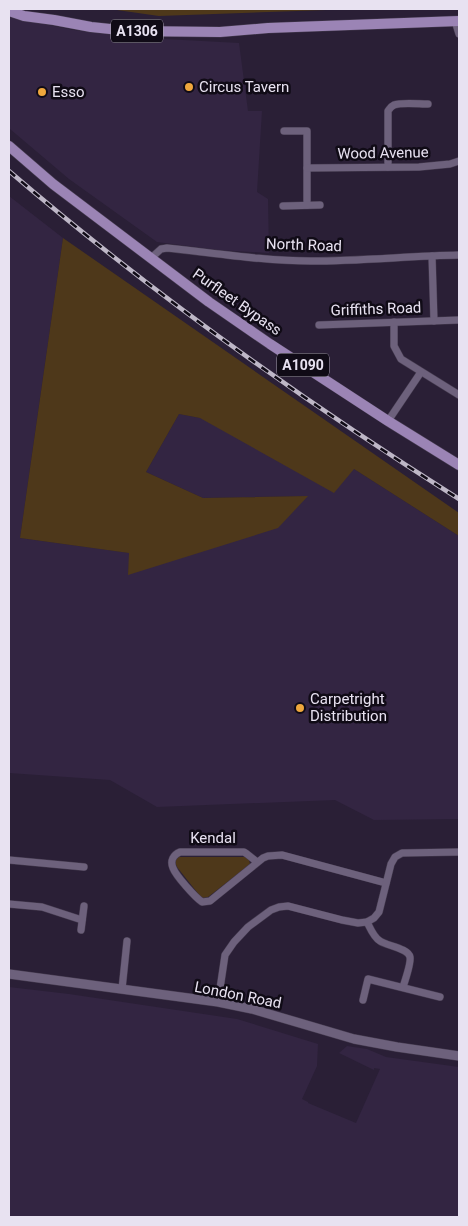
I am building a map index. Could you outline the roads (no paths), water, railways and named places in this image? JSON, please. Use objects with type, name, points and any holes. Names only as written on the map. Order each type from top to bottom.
[{"type":"main road","name":"A1306","points":[[27,9],[54,20]]},
{"type":"main road","name":"A1306","points":[[9,11],[24,16],[92,27],[129,31],[172,32],[220,32],[457,21]]},
{"type":"main road","name":"Purfleet Bypass","points":[[9,146],[53,184],[209,302],[388,421],[459,465]]},
{"type":"street","points":[[457,21],[459,34]]},
{"type":"street","points":[[388,167],[388,112],[391,107],[399,104],[428,104]]},
{"type":"street","points":[[284,131],[307,131],[307,205]]},
{"type":"street","name":"Wood Avenue","points":[[307,168],[419,167],[450,164],[459,161]]},
{"type":"street","points":[[283,206],[320,205]]},
{"type":"street","name":"North Road","points":[[152,258],[161,249],[167,248],[309,261],[459,255]]},
{"type":"street","name":"Griffiths Road","points":[[432,256],[434,321]]},
{"type":"street","name":"Griffiths Road","points":[[319,325],[459,320]]},
{"type":"street","points":[[394,322],[394,346],[401,359],[459,395]]},
{"type":"street","points":[[388,421],[421,372]]},
{"type":"street","name":"Kendal","points":[[258,862],[244,852],[180,852],[174,855],[172,862],[173,868],[179,876],[202,902],[210,901],[216,897],[268,856],[282,855],[386,882]]},
{"type":"street","points":[[218,1002],[226,955],[239,936],[248,927],[271,910],[288,906],[342,920],[358,923],[367,922],[379,912],[391,864],[395,857],[402,853],[459,852]]},
{"type":"street","points":[[9,860],[84,867]]},
{"type":"street","points":[[9,904],[42,908],[82,920]]},
{"type":"street","points":[[81,930],[84,906]]},
{"type":"street","points":[[367,922],[377,940],[408,952],[410,957],[403,988]]},
{"type":"street","points":[[122,989],[127,941]]},
{"type":"street","name":"London Road","points":[[9,974],[218,1002],[252,1009],[354,1039],[459,1056]]},
{"type":"street","points":[[363,1000],[368,979],[440,997]]},
{"type":"railway","points":[[9,171],[62,216],[228,343],[342,423],[459,499]]},
{"type":"place","name":"Circus Tavern","points":[[189,87]]},
{"type":"place","name":"Esso","points":[[42,92]]},
{"type":"place","name":"Carpetright Distribution","points":[[300,708]]}]
